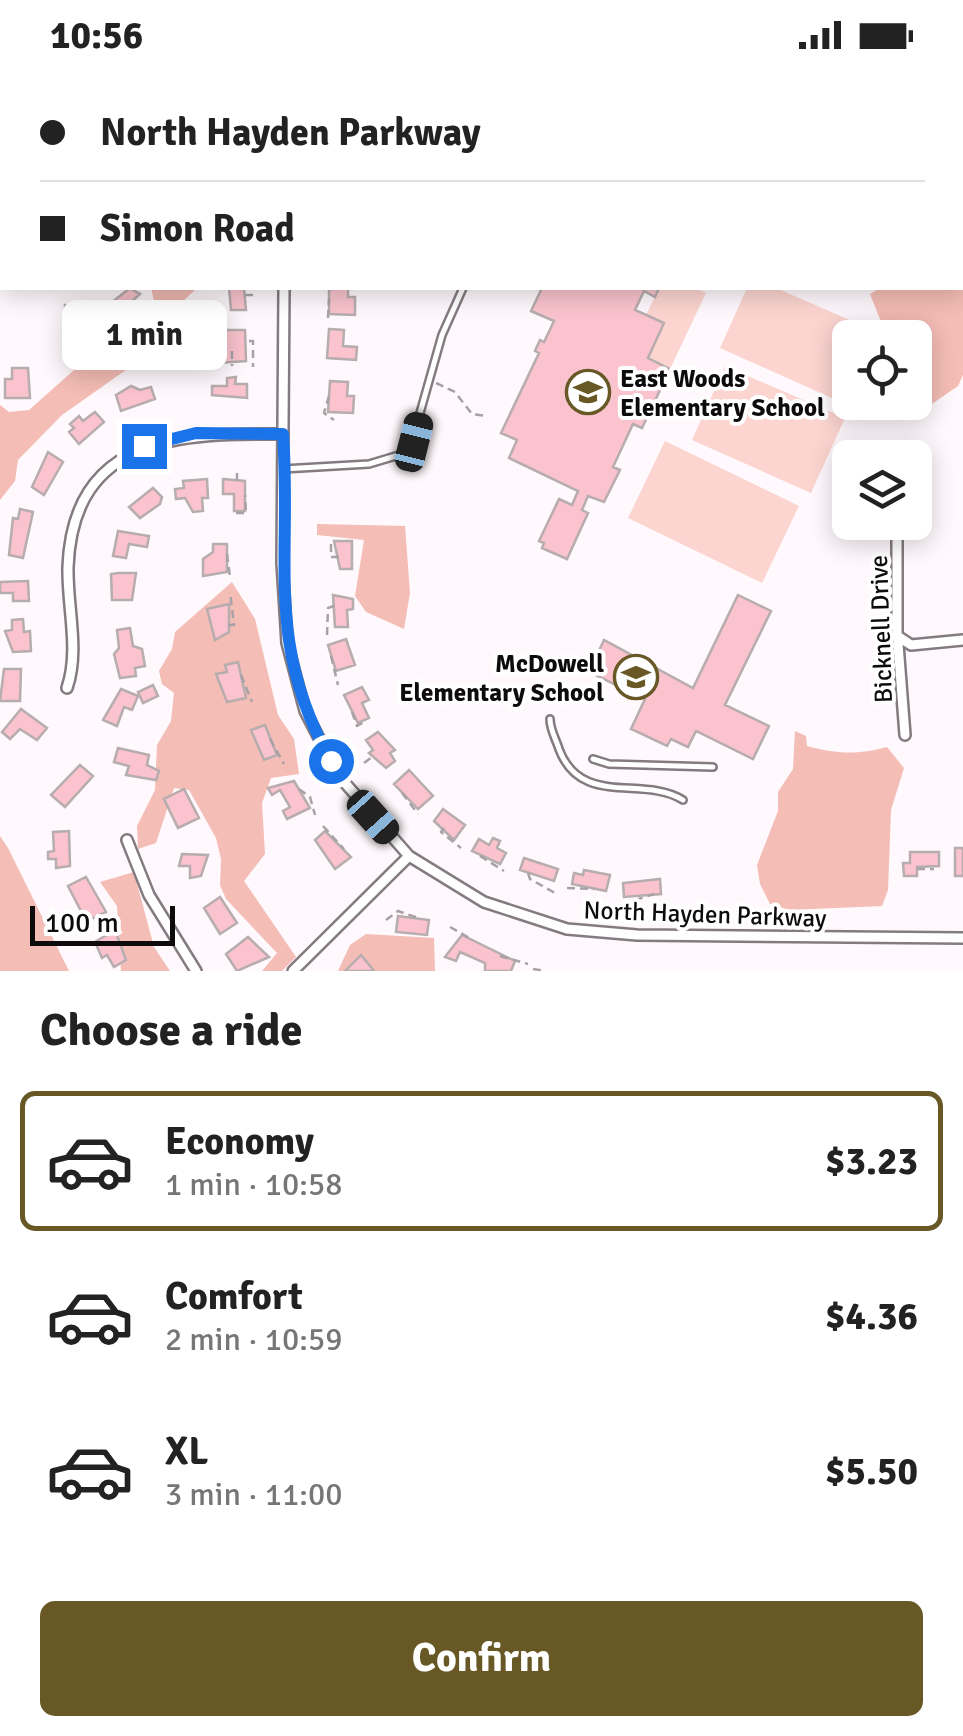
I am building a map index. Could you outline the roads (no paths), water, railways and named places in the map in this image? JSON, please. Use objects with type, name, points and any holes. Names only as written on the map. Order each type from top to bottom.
[{"type":"street","name":"North Hayden Parkway","points":[[284,290],[282,607],[296,684],[338,775],[409,856],[484,902],[567,930],[642,936],[963,938]]},
{"type":"street","points":[[67,688],[73,660],[70,549],[85,503],[104,476],[135,452],[170,438],[283,434]]},
{"type":"street","name":"Bicknell Drive","points":[[898,540],[905,736]]},
{"type":"street","points":[[899,637],[911,645],[963,640]]},
{"type":"street","points":[[127,840],[156,908],[196,971]]},
{"type":"street","points":[[293,971],[409,856]]},
{"type":"lane","points":[[283,468],[368,464],[410,452],[442,335],[462,290]]},
{"type":"lane","points":[[550,719],[564,761],[578,776],[598,786],[661,792],[683,800]]},
{"type":"lane","points":[[592,759],[609,764],[713,767]]},
{"type":"place","name":"East Woods Elementary School","points":[[588,392]]},
{"type":"place","name":"McDowell Elementary School","points":[[636,677]]}]
